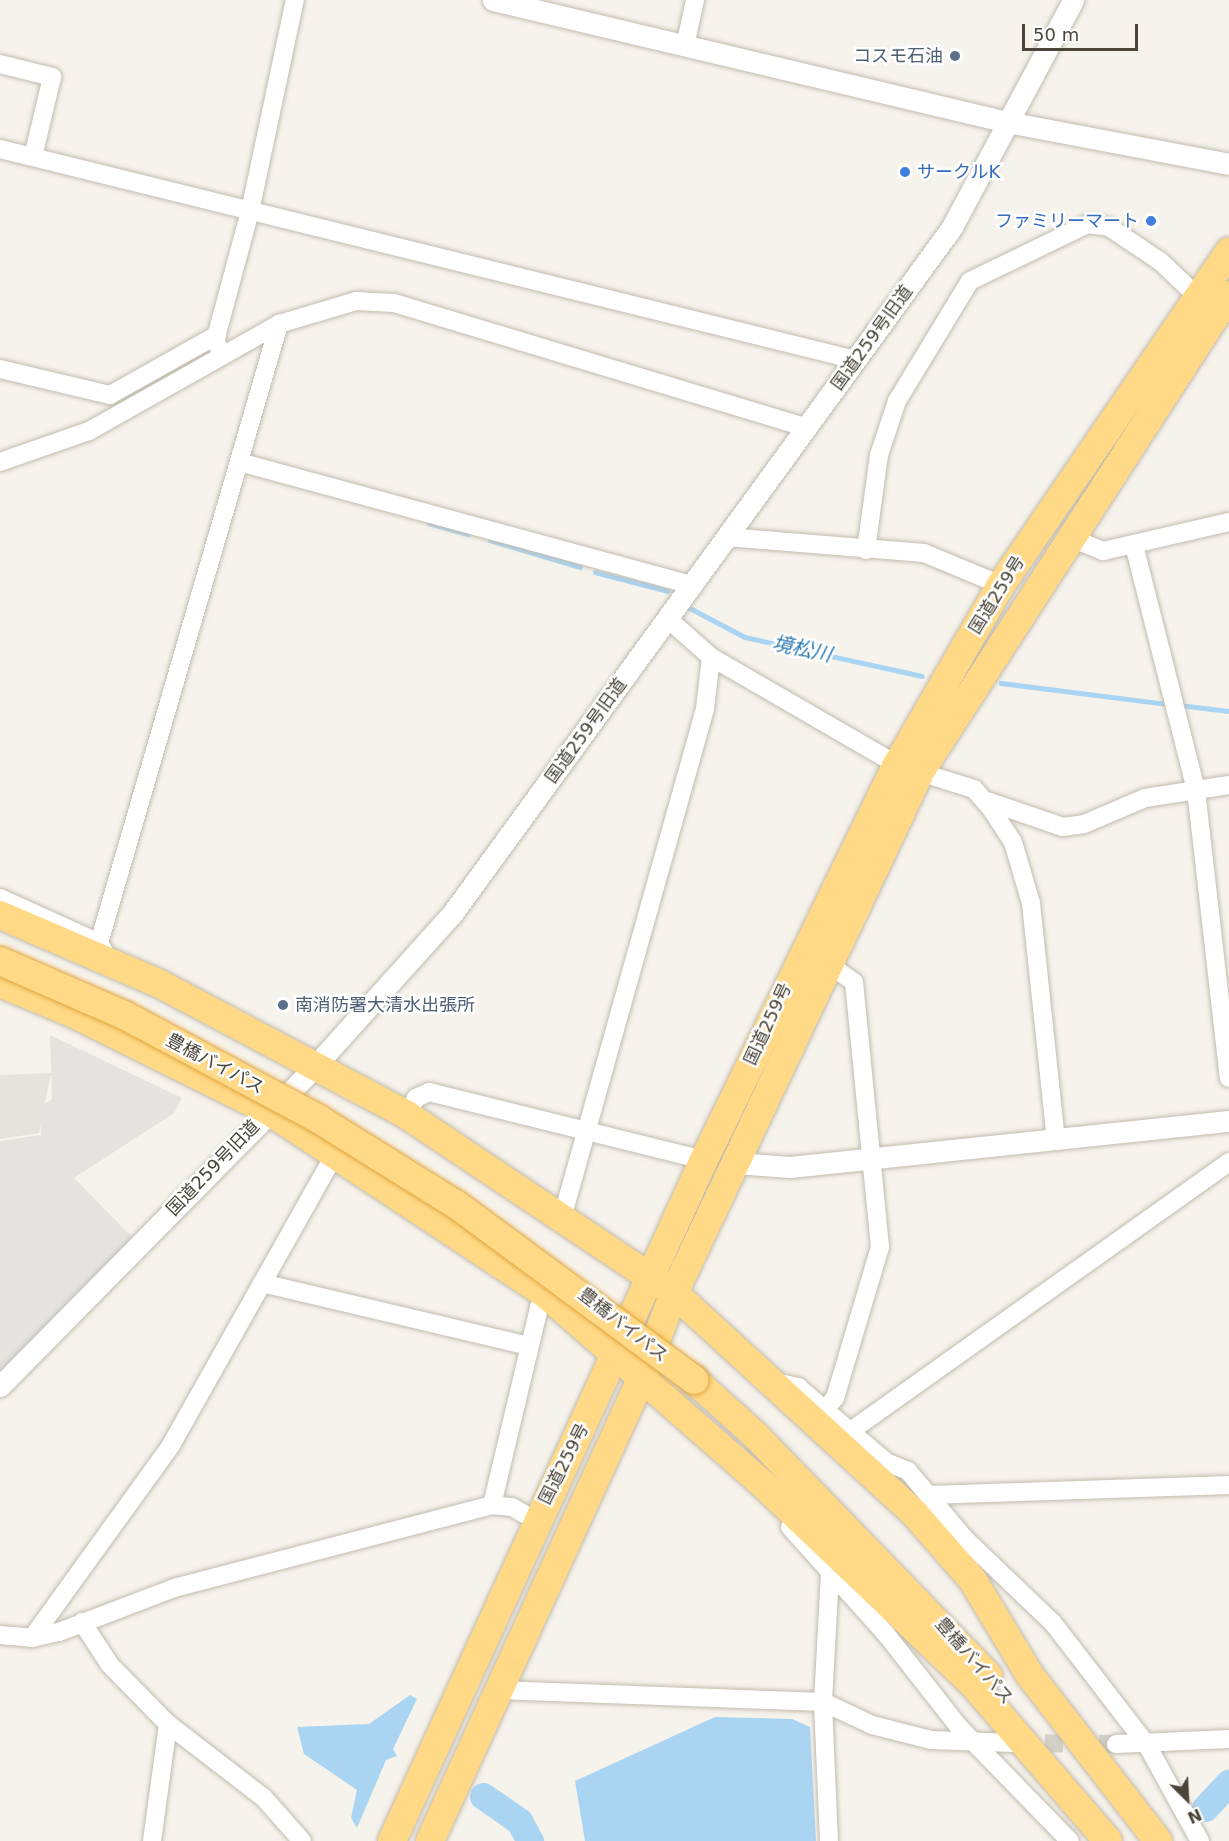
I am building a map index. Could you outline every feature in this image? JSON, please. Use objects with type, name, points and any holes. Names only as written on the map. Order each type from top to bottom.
[{"type":"highway","name":"国道259号","points":[[430,1841],[643,1375],[664,1286],[704,1160],[908,769],[1001,585],[1229,252]]},
{"type":"highway","name":"国道259号","points":[[392,1841],[536,1521],[617,1357],[664,1286],[735,1163],[827,963],[908,769],[1071,538],[1229,295]]},
{"type":"highway","points":[[0,915],[104,952],[407,1115],[664,1286],[775,1382],[915,1514],[972,1579],[1029,1674],[1158,1841]]},
{"type":"highway","name":"豊橋バイパス","points":[[0,961],[126,1016],[317,1118],[458,1205],[694,1380],[952,1633],[1129,1841]]},
{"type":"highway","points":[[0,983],[74,1014],[269,1111],[336,1152],[548,1296],[617,1357],[643,1375],[764,1485],[973,1683],[1108,1841]]},
{"type":"street","points":[[222,353],[217,335],[250,211],[295,0]]},
{"type":"street","points":[[493,0],[1007,122],[1229,165]]},
{"type":"street","points":[[685,46],[695,0]]},
{"type":"street","name":"国道259号旧道","points":[[0,1386],[316,1065],[452,914],[952,227],[1073,0]]},
{"type":"street","points":[[0,64],[52,77],[33,157]]},
{"type":"street","points":[[0,149],[856,360]]},
{"type":"street","points":[[866,550],[879,455],[897,401],[970,281],[1088,224],[1109,227],[1161,262],[1199,298]]},
{"type":"street","points":[[0,462],[89,431],[222,353],[279,324],[336,304],[394,303],[806,427]]},
{"type":"street","points":[[0,898],[104,952],[279,324]]},
{"type":"street","points":[[0,369],[110,394],[217,335]]},
{"type":"street","points":[[239,462],[693,585]]},
{"type":"street","points":[[1071,538],[1103,551],[1229,522]]},
{"type":"street","points":[[726,537],[924,554],[1001,585]]},
{"type":"street","points":[[1134,545],[1196,790],[1229,1078]]},
{"type":"street","points":[[668,619],[711,657],[908,769],[974,789],[984,800],[1012,842],[1031,903],[1056,1139]]},
{"type":"street","points":[[562,1218],[584,1132],[705,709],[711,657]]},
{"type":"street","points":[[984,800],[1063,827],[1084,825],[1145,798],[1229,785]]},
{"type":"street","points":[[826,1408],[835,1398],[880,1247],[854,982],[827,963]]},
{"type":"street","points":[[0,997],[74,1014]]},
{"type":"street","points":[[407,1115],[416,1098],[429,1092],[704,1160]]},
{"type":"street","points":[[735,1163],[766,1168],[1229,1121]]},
{"type":"street","points":[[32,1638],[171,1445],[336,1152]]},
{"type":"street","points":[[852,1430],[1229,1162]]},
{"type":"street","points":[[262,1283],[529,1346]]},
{"type":"street","points":[[492,1505],[539,1307],[548,1296]]},
{"type":"street","points":[[775,1382],[798,1387],[852,1430],[886,1462],[908,1471],[964,1538],[1081,1653],[1147,1745],[1200,1841]]},
{"type":"street","points":[[764,1485],[788,1525],[978,1743],[1070,1841]]},
{"type":"street","points":[[930,1496],[1229,1485]]},
{"type":"street","points":[[0,1635],[32,1638],[174,1588],[492,1505],[512,1507],[536,1521]]},
{"type":"street","points":[[828,1841],[823,1702],[830,1572]]},
{"type":"street","points":[[82,1622],[110,1665],[168,1724],[264,1798],[302,1841]]},
{"type":"street","points":[[498,1690],[823,1702],[894,1731],[978,1743],[1013,1743]]},
{"type":"street","points":[[152,1841],[168,1724]]},
{"type":"street","points":[[1116,1744],[1147,1745],[1229,1739]]},
{"type":"shaded area","points":[[50,1035],[182,1098],[174,1113],[74,1178],[134,1239],[0,1376],[0,1141],[41,1135],[40,1107],[52,1099]]},
{"type":"shaded area","points":[[51,1073],[39,1133],[0,1139],[0,1075]]},
{"type":"water","points":[[410,1695],[417,1699],[393,1749],[397,1756],[386,1760],[357,1828],[351,1818],[357,1790],[304,1754],[297,1727],[369,1724]]},
{"type":"water","points":[[715,1717],[792,1719],[810,1727],[816,1841],[585,1841],[575,1781]]},
{"type":"waterway","name":"境松川","points":[[429,523],[468,534]]},
{"type":"waterway","name":"境松川","points":[[490,540],[580,567]]},
{"type":"waterway","name":"境松川","points":[[595,572],[668,591]]},
{"type":"waterway","name":"境松川","points":[[688,607],[745,637],[922,676]]},
{"type":"waterway","name":"境松川","points":[[1001,683],[1168,704]]},
{"type":"waterway","name":"境松川","points":[[1179,705],[1229,711]]},
{"type":"waterway","points":[[1205,1808],[1229,1782]]},
{"type":"waterway","points":[[483,1796],[519,1821],[530,1841]]},
{"type":"tunnel","points":[[1018,1743],[1116,1744]]},
{"type":"place","name":"コスモ石油","points":[[955,56]]},
{"type":"place","name":"サークルK","points":[[905,172]]},
{"type":"place","name":"ファミリーマート","points":[[1151,221]]},
{"type":"place","name":"南消防署大清水出張所","points":[[283,1005]]}]
